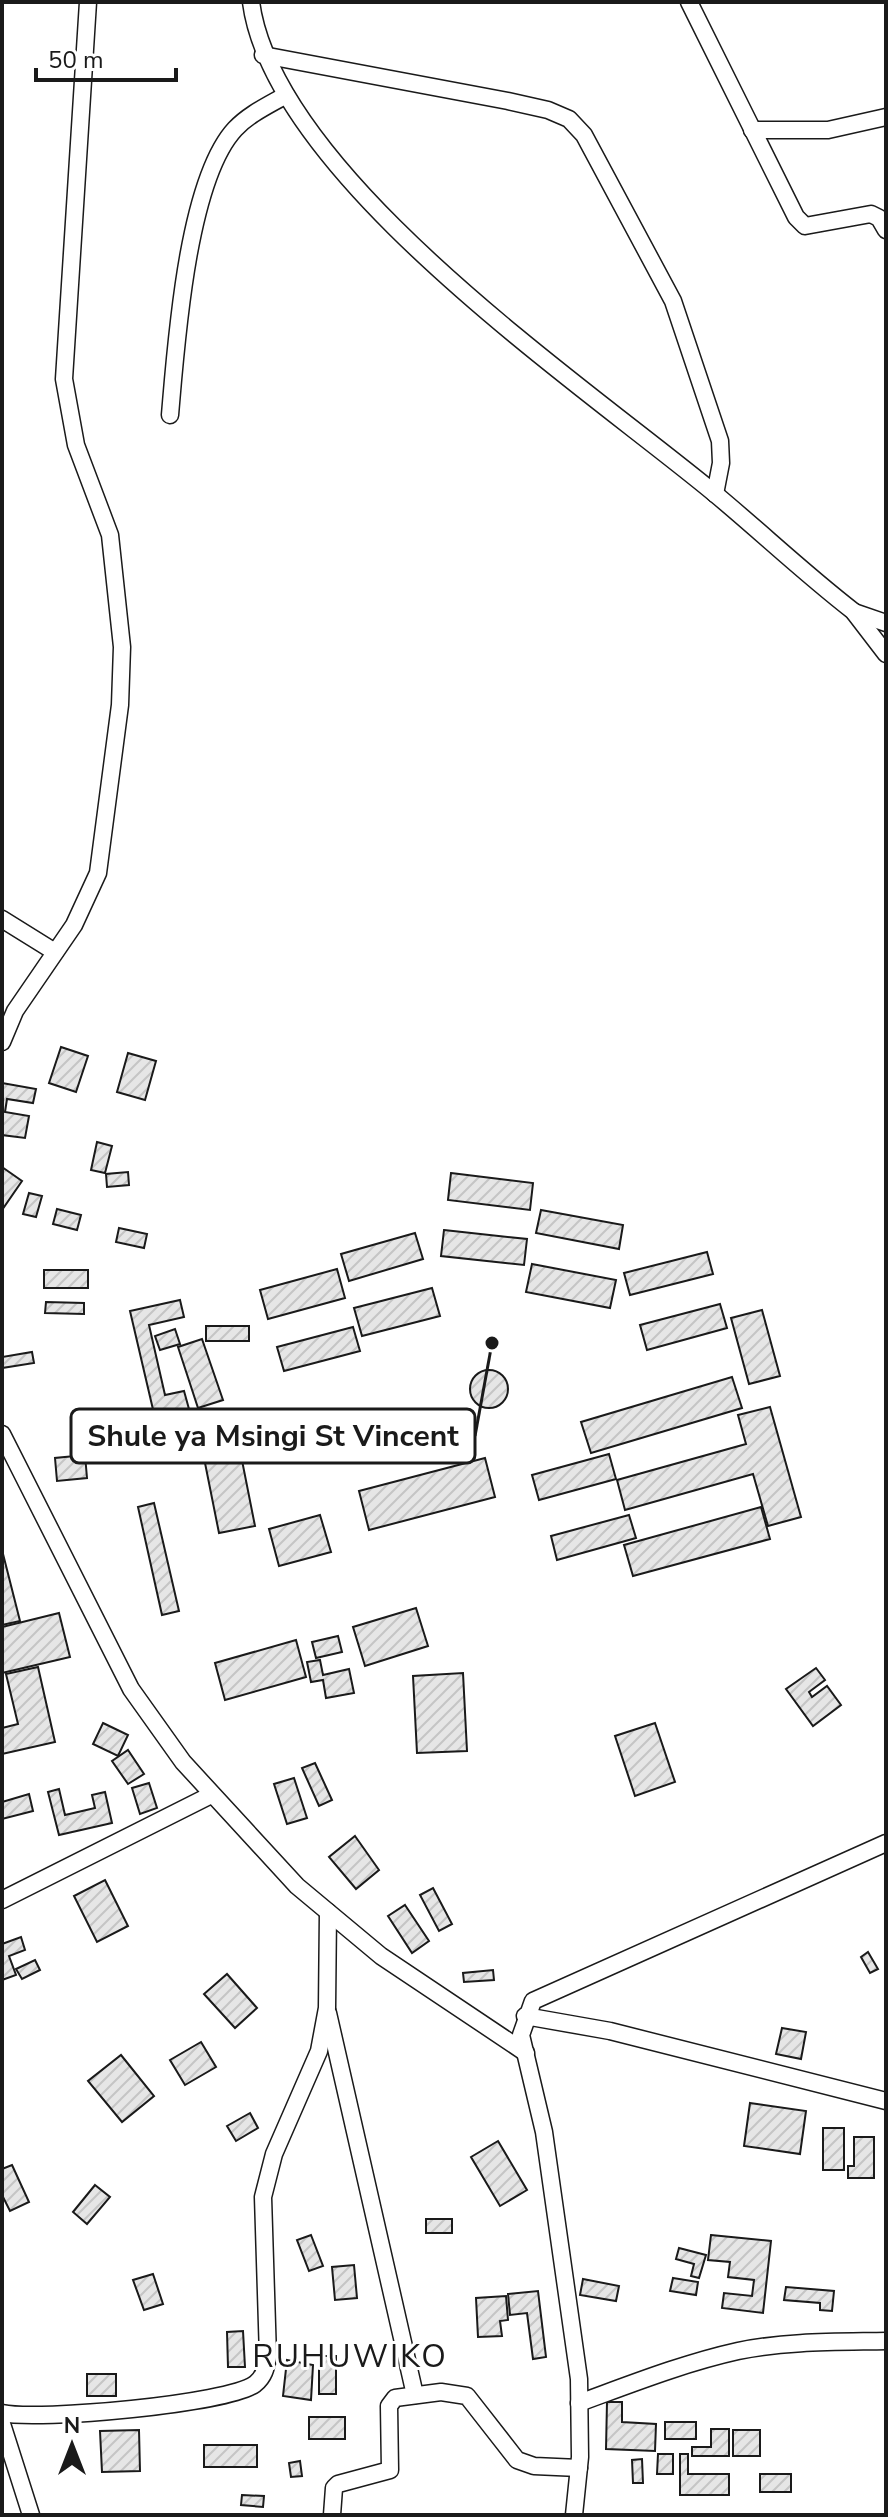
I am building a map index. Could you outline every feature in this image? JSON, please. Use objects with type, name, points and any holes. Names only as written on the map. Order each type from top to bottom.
[{"type":"street","points":[[3,1035],[15,1011],[74,925],[98,873],[120,705],[122,647],[110,535],[76,445],[64,379],[88,2]]},
{"type":"street","points":[[251,2],[263,55],[299,117],[408,241],[516,334],[715,494],[799,569],[853,611],[886,654]]},
{"type":"street","points":[[689,2],[796,217],[805,226],[871,214],[879,218],[886,230]]},
{"type":"street","points":[[263,55],[508,101],[548,110],[569,119],[597,157],[673,301],[720,441],[721,463],[715,494]]},
{"type":"street","points":[[170,415],[183,289],[211,171],[236,128],[286,95]]},
{"type":"street","points":[[752,130],[828,130],[886,117]]},
{"type":"street","points":[[853,611],[886,623]]},
{"type":"street","points":[[2,919],[55,952]]},
{"type":"street","points":[[2,1434],[131,1689],[211,1795],[297,1886],[328,1912],[394,1966],[526,2053]]},
{"type":"street","points":[[2,1900],[211,1795]]},
{"type":"street","points":[[574,2515],[579,2468],[579,2403],[544,2132],[521,2035],[525,2016],[533,2001],[886,1843]]},
{"type":"street","points":[[2,2413],[70,2416],[233,2393],[256,2383],[265,2371],[268,2357],[262,2217],[266,2177],[319,2051],[327,2008],[328,1912]]},
{"type":"street","points":[[327,2008],[415,2395]]},
{"type":"street","points":[[525,2016],[610,2031],[886,2101]]},
{"type":"street","points":[[579,2403],[665,2372],[739,2351],[808,2342],[886,2341]]},
{"type":"street","points":[[332,2515],[334,2488],[338,2484],[390,2470],[389,2406],[395,2398],[415,2395],[467,2396],[517,2460],[534,2466],[579,2468]]},
{"type":"street","points":[[2,2424],[31,2515]]},
{"type":"building","points":[[61,1047],[88,1056],[76,1092],[49,1083]]},
{"type":"building","points":[[128,1053],[156,1061],[145,1100],[117,1092]]},
{"type":"building","points":[[2,1083],[36,1089],[33,1103],[7,1099],[5,1112],[29,1116],[25,1138],[2,1135]]},
{"type":"building","points":[[97,1142],[112,1146],[105,1173],[91,1170]]},
{"type":"building","points":[[2,1167],[22,1181],[2,1210]]},
{"type":"building","points":[[128,1172],[129,1185],[107,1187],[106,1174]]},
{"type":"building","points":[[451,1173],[533,1183],[530,1210],[448,1200]]},
{"type":"building","points":[[29,1193],[42,1196],[36,1217],[23,1214]]},
{"type":"building","points":[[57,1209],[81,1215],[77,1230],[53,1224]]},
{"type":"building","points":[[541,1210],[623,1225],[619,1249],[536,1233]]},
{"type":"building","points":[[119,1228],[147,1234],[144,1248],[116,1242]]},
{"type":"building","points":[[444,1230],[527,1239],[524,1265],[441,1256]]},
{"type":"building","points":[[415,1233],[423,1259],[349,1281],[341,1254]]},
{"type":"building","points":[[707,1252],[713,1274],[630,1295],[624,1273]]},
{"type":"building","points":[[532,1264],[616,1280],[610,1308],[526,1292]]},
{"type":"building","points":[[337,1269],[345,1298],[268,1319],[260,1290]]},
{"type":"building","points":[[44,1270],[88,1270],[88,1288],[44,1288]]},
{"type":"building","points":[[432,1288],[440,1316],[362,1336],[354,1308]]},
{"type":"building","points":[[180,1300],[184,1317],[149,1325],[165,1395],[184,1391],[189,1409],[155,1418],[130,1311]]},
{"type":"building","points":[[46,1302],[84,1303],[84,1314],[45,1313]]},
{"type":"building","points":[[720,1304],[727,1328],[647,1350],[640,1325]]},
{"type":"building","points":[[762,1310],[780,1376],[749,1384],[731,1318]]},
{"type":"building","points":[[206,1326],[249,1326],[249,1341],[206,1341]]},
{"type":"building","points":[[353,1327],[360,1351],[284,1371],[277,1347]]},
{"type":"building","points":[[175,1329],[180,1344],[160,1350],[155,1336]]},
{"type":"building","points":[[202,1339],[223,1400],[198,1408],[178,1347]]},
{"type":"building","points":[[32,1352],[34,1363],[2,1368],[2,1357]]},
{"type":"building","points":[[489,1370],[502,1376],[508,1389],[502,1402],[489,1408],[476,1402],[470,1389],[476,1376]]},
{"type":"building","points":[[732,1377],[742,1408],[591,1453],[581,1422]]},
{"type":"building","points":[[770,1407],[801,1517],[768,1526],[753,1474],[625,1510],[617,1480],[746,1444],[738,1415]]},
{"type":"building","points":[[234,1420],[255,1526],[219,1533],[198,1428]]},
{"type":"building","points":[[609,1454],[616,1479],[539,1500],[532,1475]]},
{"type":"building","points":[[85,1455],[87,1478],[57,1481],[55,1458]]},
{"type":"building","points":[[485,1458],[495,1497],[369,1530],[359,1491]]},
{"type":"building","points":[[154,1503],[179,1611],[162,1615],[138,1507]]},
{"type":"building","points":[[761,1507],[770,1539],[633,1576],[624,1545]]},
{"type":"building","points":[[320,1515],[331,1552],[279,1566],[269,1529]]},
{"type":"building","points":[[629,1515],[636,1538],[557,1560],[551,1536]]},
{"type":"building","points":[[2,1550],[20,1621],[2,1625]]},
{"type":"building","points":[[416,1608],[428,1646],[365,1666],[353,1627]]},
{"type":"building","points":[[59,1613],[70,1657],[2,1673],[2,1627]]},
{"type":"building","points":[[338,1636],[342,1652],[316,1658],[312,1642]]},
{"type":"building","points":[[296,1640],[306,1677],[225,1700],[215,1663]]},
{"type":"building","points":[[320,1660],[323,1675],[349,1669],[354,1693],[326,1698],[323,1680],[311,1682],[307,1662]]},
{"type":"building","points":[[38,1667],[55,1742],[2,1754],[2,1728],[18,1724],[6,1674]]},
{"type":"building","points":[[816,1668],[825,1680],[809,1692],[812,1697],[827,1686],[841,1705],[813,1726],[786,1689]]},
{"type":"building","points":[[463,1673],[467,1751],[417,1753],[413,1676]]},
{"type":"building","points":[[103,1723],[128,1735],[118,1756],[93,1744]]},
{"type":"building","points":[[655,1723],[675,1782],[635,1796],[615,1736]]},
{"type":"building","points":[[128,1750],[144,1774],[128,1784],[112,1761]]},
{"type":"building","points":[[315,1763],[332,1800],[319,1806],[302,1768]]},
{"type":"building","points":[[294,1778],[307,1818],[287,1824],[274,1784]]},
{"type":"building","points":[[149,1783],[157,1808],[140,1814],[132,1788]]},
{"type":"building","points":[[59,1789],[65,1815],[95,1808],[92,1795],[105,1792],[112,1823],[59,1835],[48,1792]]},
{"type":"building","points":[[29,1794],[33,1811],[2,1819],[2,1802]]},
{"type":"building","points":[[355,1836],[379,1870],[356,1889],[329,1857]]},
{"type":"building","points":[[105,1880],[128,1926],[97,1942],[74,1896]]},
{"type":"building","points":[[433,1888],[452,1924],[439,1931],[420,1895]]},
{"type":"building","points":[[405,1905],[429,1941],[412,1953],[388,1916]]},
{"type":"building","points":[[21,1937],[25,1950],[9,1956],[16,1975],[2,1980],[2,1944]]},
{"type":"building","points":[[868,1952],[878,1969],[870,1973],[861,1957]]},
{"type":"building","points":[[35,1960],[40,1970],[22,1979],[16,1969]]},
{"type":"building","points":[[493,1970],[494,1980],[464,1982],[463,1973]]},
{"type":"building","points":[[227,1974],[257,2008],[235,2028],[204,1994]]},
{"type":"building","points":[[782,2028],[806,2032],[801,2059],[776,2054]]},
{"type":"building","points":[[201,2042],[216,2067],[185,2085],[170,2060]]},
{"type":"building","points":[[121,2055],[154,2096],[122,2122],[88,2081]]},
{"type":"building","points":[[750,2103],[806,2111],[800,2154],[744,2146]]},
{"type":"building","points":[[250,2113],[258,2128],[236,2141],[227,2126]]},
{"type":"building","points":[[823,2128],[844,2128],[844,2170],[823,2170]]},
{"type":"building","points":[[854,2137],[874,2137],[874,2178],[848,2178],[848,2166],[854,2166]]},
{"type":"building","points":[[498,2141],[527,2190],[500,2206],[471,2157]]},
{"type":"building","points":[[12,2165],[29,2202],[10,2211],[2,2195],[2,2169]]},
{"type":"building","points":[[95,2185],[110,2197],[87,2224],[73,2212]]},
{"type":"building","points":[[426,2219],[452,2219],[452,2233],[426,2233]]},
{"type":"building","points":[[311,2235],[323,2266],[309,2271],[297,2240]]},
{"type":"building","points":[[711,2235],[771,2241],[763,2313],[722,2308],[724,2293],[752,2296],[754,2280],[728,2277],[730,2262],[708,2260]]},
{"type":"building","points":[[679,2248],[706,2255],[699,2278],[691,2276],[694,2264],[676,2259]]},
{"type":"building","points":[[354,2265],[357,2298],[335,2300],[332,2267]]},
{"type":"building","points":[[153,2274],[163,2304],[144,2310],[133,2280]]},
{"type":"building","points":[[673,2278],[698,2282],[696,2295],[670,2291]]},
{"type":"building","points":[[583,2279],[619,2286],[616,2301],[580,2295]]},
{"type":"building","points":[[786,2287],[834,2291],[832,2311],[820,2310],[820,2303],[784,2300]]},
{"type":"building","points":[[538,2291],[546,2357],[533,2359],[527,2313],[510,2315],[508,2294]]},
{"type":"building","points":[[506,2296],[508,2320],[500,2321],[502,2336],[478,2337],[476,2298]]},
{"type":"building","points":[[243,2331],[245,2367],[228,2367],[227,2332]]},
{"type":"building","points":[[319,2356],[336,2356],[336,2394],[319,2394]]},
{"type":"building","points":[[287,2360],[313,2365],[311,2400],[283,2396]]},
{"type":"building","points":[[87,2374],[116,2374],[116,2396],[87,2396]]},
{"type":"building","points":[[607,2402],[622,2402],[622,2422],[656,2424],[655,2451],[606,2449]]},
{"type":"building","points":[[309,2417],[345,2417],[345,2439],[309,2439]]},
{"type":"building","points":[[665,2422],[696,2422],[696,2439],[665,2439]]},
{"type":"building","points":[[711,2429],[729,2429],[729,2456],[692,2456],[692,2447],[711,2447]]},
{"type":"building","points":[[139,2430],[140,2471],[102,2472],[100,2431]]},
{"type":"building","points":[[733,2430],[760,2430],[760,2456],[733,2456]]},
{"type":"building","points":[[204,2445],[257,2445],[257,2467],[204,2467]]},
{"type":"building","points":[[658,2454],[673,2454],[673,2474],[657,2474]]},
{"type":"building","points":[[680,2454],[688,2454],[688,2474],[729,2474],[729,2495],[680,2495]]},
{"type":"building","points":[[642,2459],[643,2483],[633,2483],[632,2460]]},
{"type":"building","points":[[300,2461],[302,2476],[291,2477],[289,2463]]},
{"type":"building","points":[[760,2474],[791,2474],[791,2492],[760,2492]]},
{"type":"building","points":[[242,2495],[264,2496],[263,2507],[241,2505]]},
{"type":"place","name":"Shule ya Msingi St Vincent","points":[[492,1343]]},
{"type":"district","name":"RUHUWIKO","points":[[350,2356]]}]
